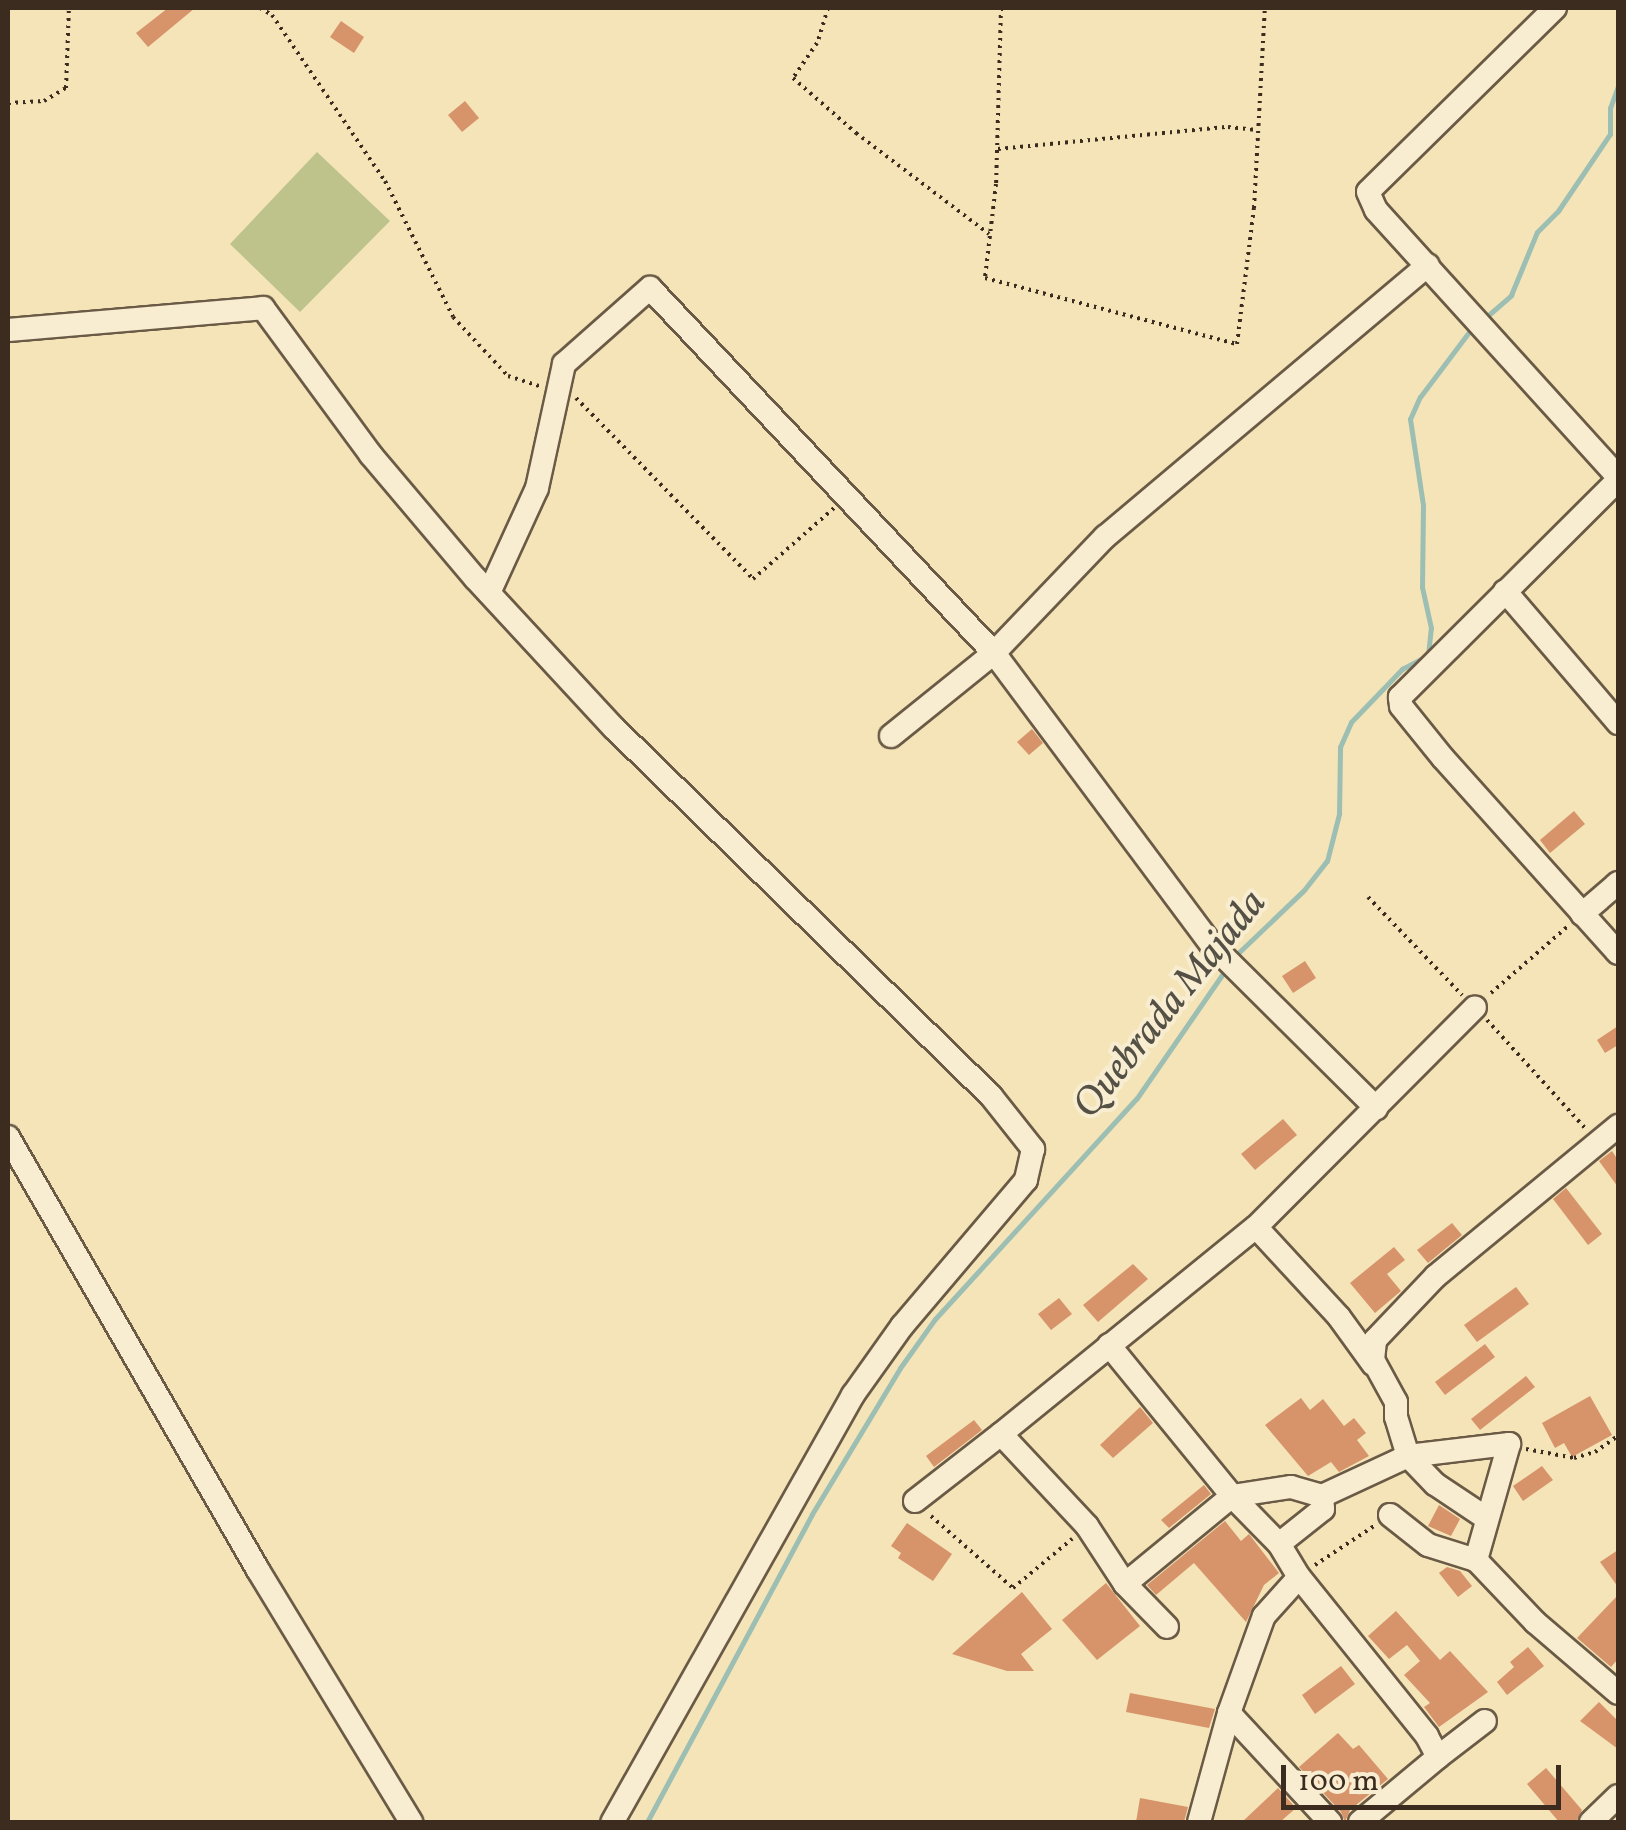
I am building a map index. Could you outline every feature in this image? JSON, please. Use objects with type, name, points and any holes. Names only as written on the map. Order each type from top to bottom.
[{"type":"street","points":[[1555,8],[1368,192],[1376,210],[1618,479],[1403,690],[1400,706],[1618,953]]},
{"type":"street","points":[[891,736],[994,653],[1105,538],[1428,265]]},
{"type":"street","points":[[489,593],[537,488],[564,364],[650,288],[994,653],[1221,954],[1376,1108]]},
{"type":"street","points":[[8,330],[262,308],[371,455],[489,593],[614,728],[991,1096],[1033,1149],[1026,1180],[902,1326],[853,1395],[612,1822]]},
{"type":"street","points":[[1505,591],[1618,723]]},
{"type":"street","points":[[1582,914],[1618,883]]},
{"type":"street","points":[[915,1502],[1256,1227],[1475,1007]]},
{"type":"street","points":[[1375,1367],[1372,1353],[1377,1337],[1420,1290],[1618,1126]]},
{"type":"street","points":[[8,1136],[258,1570],[411,1822]]},
{"type":"street","points":[[1256,1227],[1339,1317],[1375,1367],[1396,1402],[1396,1416],[1408,1456],[1436,1484],[1486,1518]]},
{"type":"street","points":[[1109,1345],[1232,1496],[1279,1544],[1300,1577],[1427,1736],[1438,1757]]},
{"type":"street","points":[[1001,1434],[1088,1526],[1125,1584],[1167,1627]]},
{"type":"street","points":[[1125,1584],[1232,1496],[1291,1487],[1322,1496],[1408,1456],[1509,1444],[1476,1560]]},
{"type":"street","points":[[1279,1544],[1324,1510],[1322,1496]]},
{"type":"street","points":[[1390,1515],[1428,1545],[1476,1560],[1535,1622],[1618,1693]]},
{"type":"street","points":[[1199,1822],[1229,1713],[1264,1616],[1300,1577]]},
{"type":"street","points":[[1229,1713],[1330,1822]]},
{"type":"street","points":[[1360,1822],[1485,1722]]},
{"type":"street","points":[[1591,1822],[1618,1796]]},
{"type":"path","points":[[8,103],[44,101],[66,88],[69,8]]},
{"type":"path","points":[[260,8],[272,15],[385,182],[452,317],[508,376],[575,396],[753,579],[848,496]]},
{"type":"path","points":[[828,8],[818,43],[793,78],[856,133],[989,234]]},
{"type":"path","points":[[1000,8],[997,149],[986,278],[1237,344],[1254,208],[1265,8]]},
{"type":"path","points":[[997,149],[1228,128],[1257,130]]},
{"type":"path","points":[[1368,896],[1598,1142]]},
{"type":"path","points":[[1475,1007],[1582,914]]},
{"type":"path","points":[[1509,1444],[1574,1458],[1595,1452],[1618,1436]]},
{"type":"path","points":[[915,1502],[1013,1588],[1088,1526]]},
{"type":"path","points":[[1300,1577],[1390,1515]]},
{"type":"green space","points":[[317,152],[390,221],[300,312],[230,244]]},
{"type":"building","points":[[168,8],[195,8],[148,47],[136,33]]},
{"type":"building","points":[[341,21],[364,37],[354,53],[330,37]]},
{"type":"building","points":[[465,101],[479,118],[462,132],[448,115]]},
{"type":"building","points":[[1032,729],[1043,743],[1029,755],[1017,742]]},
{"type":"building","points":[[1574,811],[1585,824],[1550,853],[1540,840]]},
{"type":"building","points":[[1305,961],[1316,978],[1293,993],[1282,976]]},
{"type":"building","points":[[1618,1026],[1618,1045],[1605,1053],[1597,1040]]},
{"type":"building","points":[[1283,1119],[1297,1135],[1255,1170],[1241,1154]]},
{"type":"building","points":[[1612,1151],[1618,1160],[1618,1187],[1599,1161]]},
{"type":"building","points":[[1566,1188],[1602,1234],[1588,1245],[1553,1199]]},
{"type":"building","points":[[1452,1223],[1462,1235],[1428,1263],[1417,1250]]},
{"type":"building","points":[[1394,1247],[1405,1260],[1387,1274],[1401,1291],[1375,1313],[1350,1283]]},
{"type":"building","points":[[1133,1264],[1148,1279],[1098,1322],[1083,1305]]},
{"type":"building","points":[[1516,1287],[1529,1304],[1477,1342],[1464,1325]]},
{"type":"building","points":[[1059,1298],[1072,1314],[1051,1330],[1038,1314]]},
{"type":"building","points":[[1485,1344],[1495,1357],[1445,1395],[1435,1382]]},
{"type":"building","points":[[1526,1376],[1535,1387],[1480,1430],[1471,1419]]},
{"type":"building","points":[[1590,1396],[1612,1435],[1572,1457],[1564,1443],[1555,1448],[1542,1423]]},
{"type":"building","points":[[1301,1398],[1310,1410],[1323,1399],[1344,1426],[1354,1418],[1366,1433],[1357,1440],[1369,1456],[1339,1472],[1331,1462],[1308,1476],[1265,1425]]},
{"type":"building","points":[[1140,1407],[1153,1423],[1113,1458],[1100,1445]]},
{"type":"building","points":[[974,1420],[982,1430],[934,1467],[926,1456]]},
{"type":"building","points":[[1542,1466],[1553,1480],[1523,1501],[1513,1486]]},
{"type":"building","points":[[1204,1485],[1211,1494],[1169,1528],[1161,1520]]},
{"type":"building","points":[[1439,1505],[1460,1519],[1451,1536],[1428,1526]]},
{"type":"building","points":[[1225,1521],[1241,1541],[1249,1534],[1279,1573],[1264,1585],[1246,1622],[1194,1563],[1156,1595],[1147,1585]]},
{"type":"building","points":[[907,1523],[952,1554],[933,1581],[898,1558],[901,1553],[891,1546]]},
{"type":"building","points":[[1618,1550],[1618,1587],[1600,1562]]},
{"type":"building","points":[[1447,1567],[1460,1571],[1472,1586],[1458,1597],[1439,1573]]},
{"type":"building","points":[[1106,1583],[1140,1626],[1097,1660],[1062,1620]]},
{"type":"building","points":[[1022,1592],[1052,1629],[1021,1654],[1034,1671],[1007,1671],[952,1654]]},
{"type":"building","points":[[1618,1595],[1618,1659],[1611,1667],[1577,1638]]},
{"type":"building","points":[[1396,1611],[1440,1660],[1450,1651],[1488,1692],[1439,1727],[1424,1707],[1430,1703],[1404,1675],[1420,1661],[1407,1645],[1389,1659],[1368,1636]]},
{"type":"building","points":[[1528,1647],[1544,1666],[1507,1695],[1497,1682],[1514,1667],[1510,1662]]},
{"type":"building","points":[[1341,1666],[1355,1684],[1315,1714],[1302,1695]]},
{"type":"building","points":[[1130,1693],[1215,1709],[1209,1728],[1126,1712]]},
{"type":"building","points":[[1599,1702],[1618,1721],[1618,1749],[1580,1721]]},
{"type":"building","points":[[1338,1733],[1353,1749],[1359,1745],[1388,1779],[1350,1810],[1345,1822],[1341,1812],[1299,1767]]},
{"type":"building","points":[[1546,1768],[1582,1810],[1576,1822],[1559,1822],[1527,1784]]},
{"type":"building","points":[[1278,1788],[1296,1808],[1280,1822],[1242,1822]]},
{"type":"building","points":[[1140,1798],[1188,1807],[1184,1822],[1136,1822]]},
{"type":"waterway","name":"Quebrada Majada","points":[[1485,318],[1511,295],[1537,232],[1558,211],[1610,134],[1610,108],[1618,86]]},
{"type":"waterway","name":"Quebrada Majada","points":[[1235,956],[1304,890],[1327,861],[1339,814],[1340,747],[1351,722],[1402,669],[1428,655],[1431,628],[1422,587],[1423,505],[1410,419],[1420,397],[1472,328]]},
{"type":"waterway","name":"Quebrada Majada","points":[[647,1822],[812,1514],[900,1368],[935,1319],[1137,1098],[1226,969]]}]
